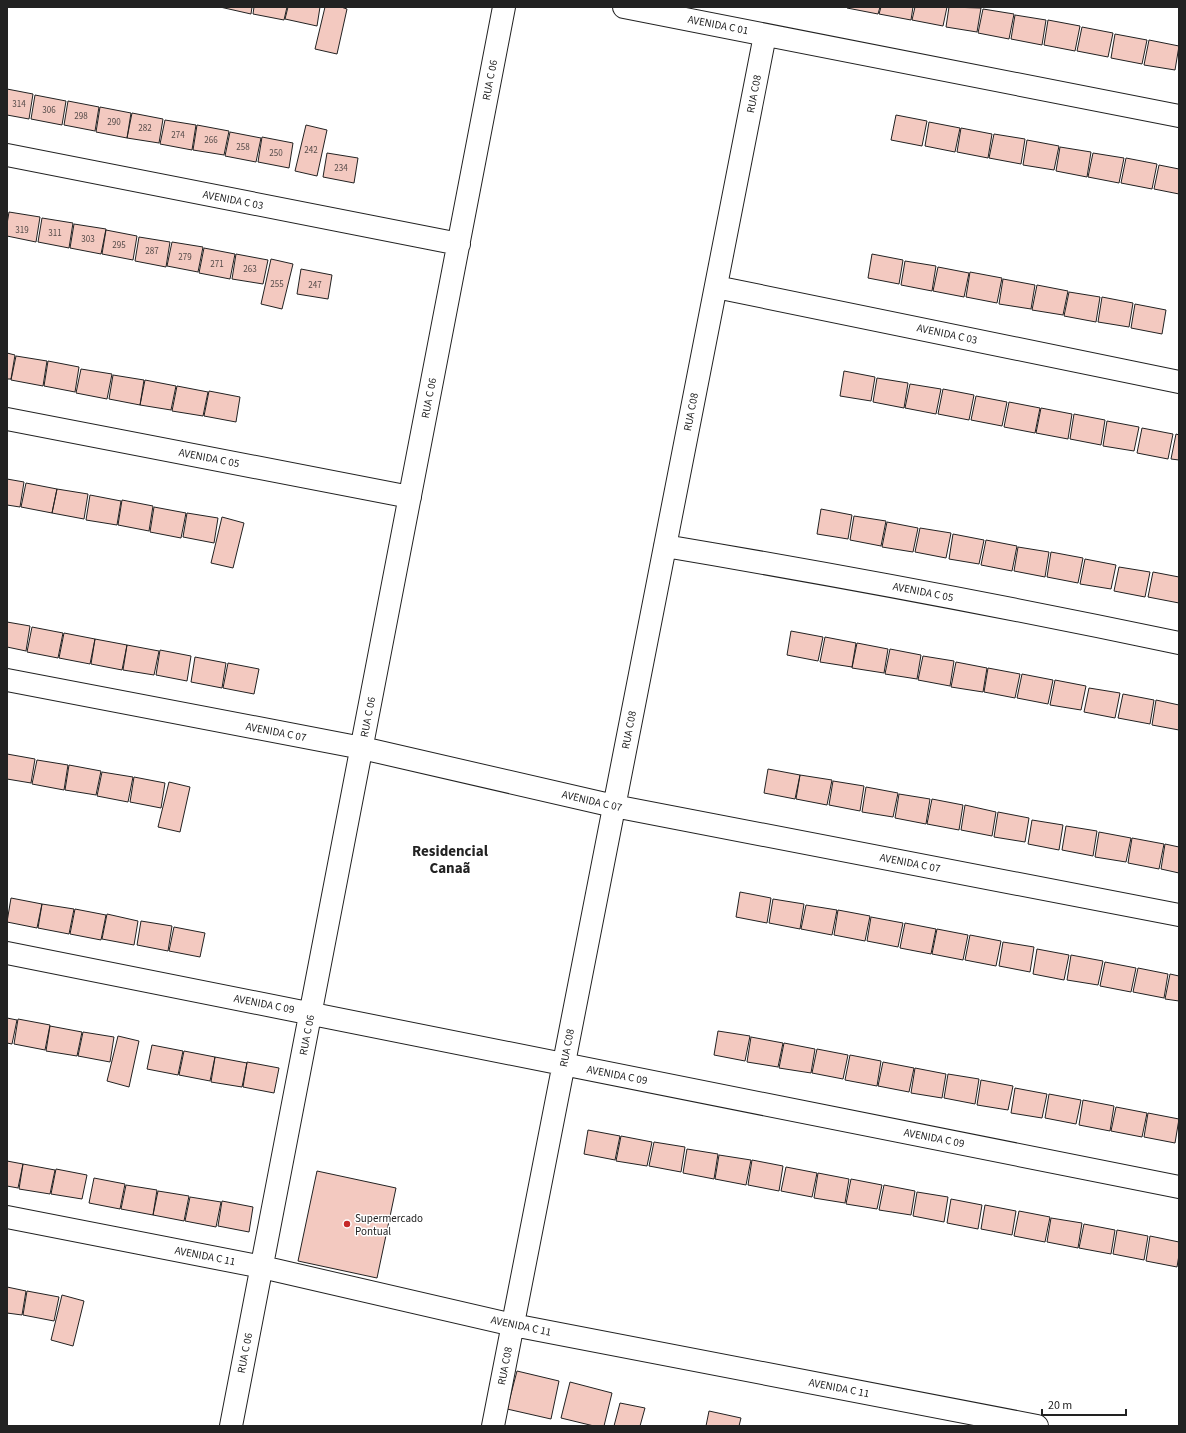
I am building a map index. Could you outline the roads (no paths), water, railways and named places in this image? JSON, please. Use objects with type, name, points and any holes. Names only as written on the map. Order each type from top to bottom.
[{"type":"street","name":"RUA C 06","points":[[231,1426],[504,7]]},
{"type":"street","name":"AVENIDA C 01","points":[[624,7],[1179,116]]},
{"type":"street","name":"RUA C08","points":[[493,1426],[765,35]]},
{"type":"street","name":"AVENIDA C 03","points":[[7,155],[459,244]]},
{"type":"street","name":"AVENIDA C 03","points":[[716,287],[1179,382]]},
{"type":"street","name":"AVENIDA C 05","points":[[7,419],[410,497]]},
{"type":"street","name":"AVENIDA C 05","points":[[665,546],[819,572],[1179,643]]},
{"type":"street","name":"AVENIDA C 07","points":[[7,680],[362,748],[614,806],[1179,915]]},
{"type":"street","name":"AVENIDA C 09","points":[[7,953],[1179,1187]]},
{"type":"street","name":"AVENIDA C 11","points":[[7,1217],[262,1267],[513,1325],[1037,1426]]},
{"type":"place","name":"Supermercado Pontual","points":[[347,1224]]},
{"type":"district","name":"Residencial Canaã","points":[[450,860]]}]
